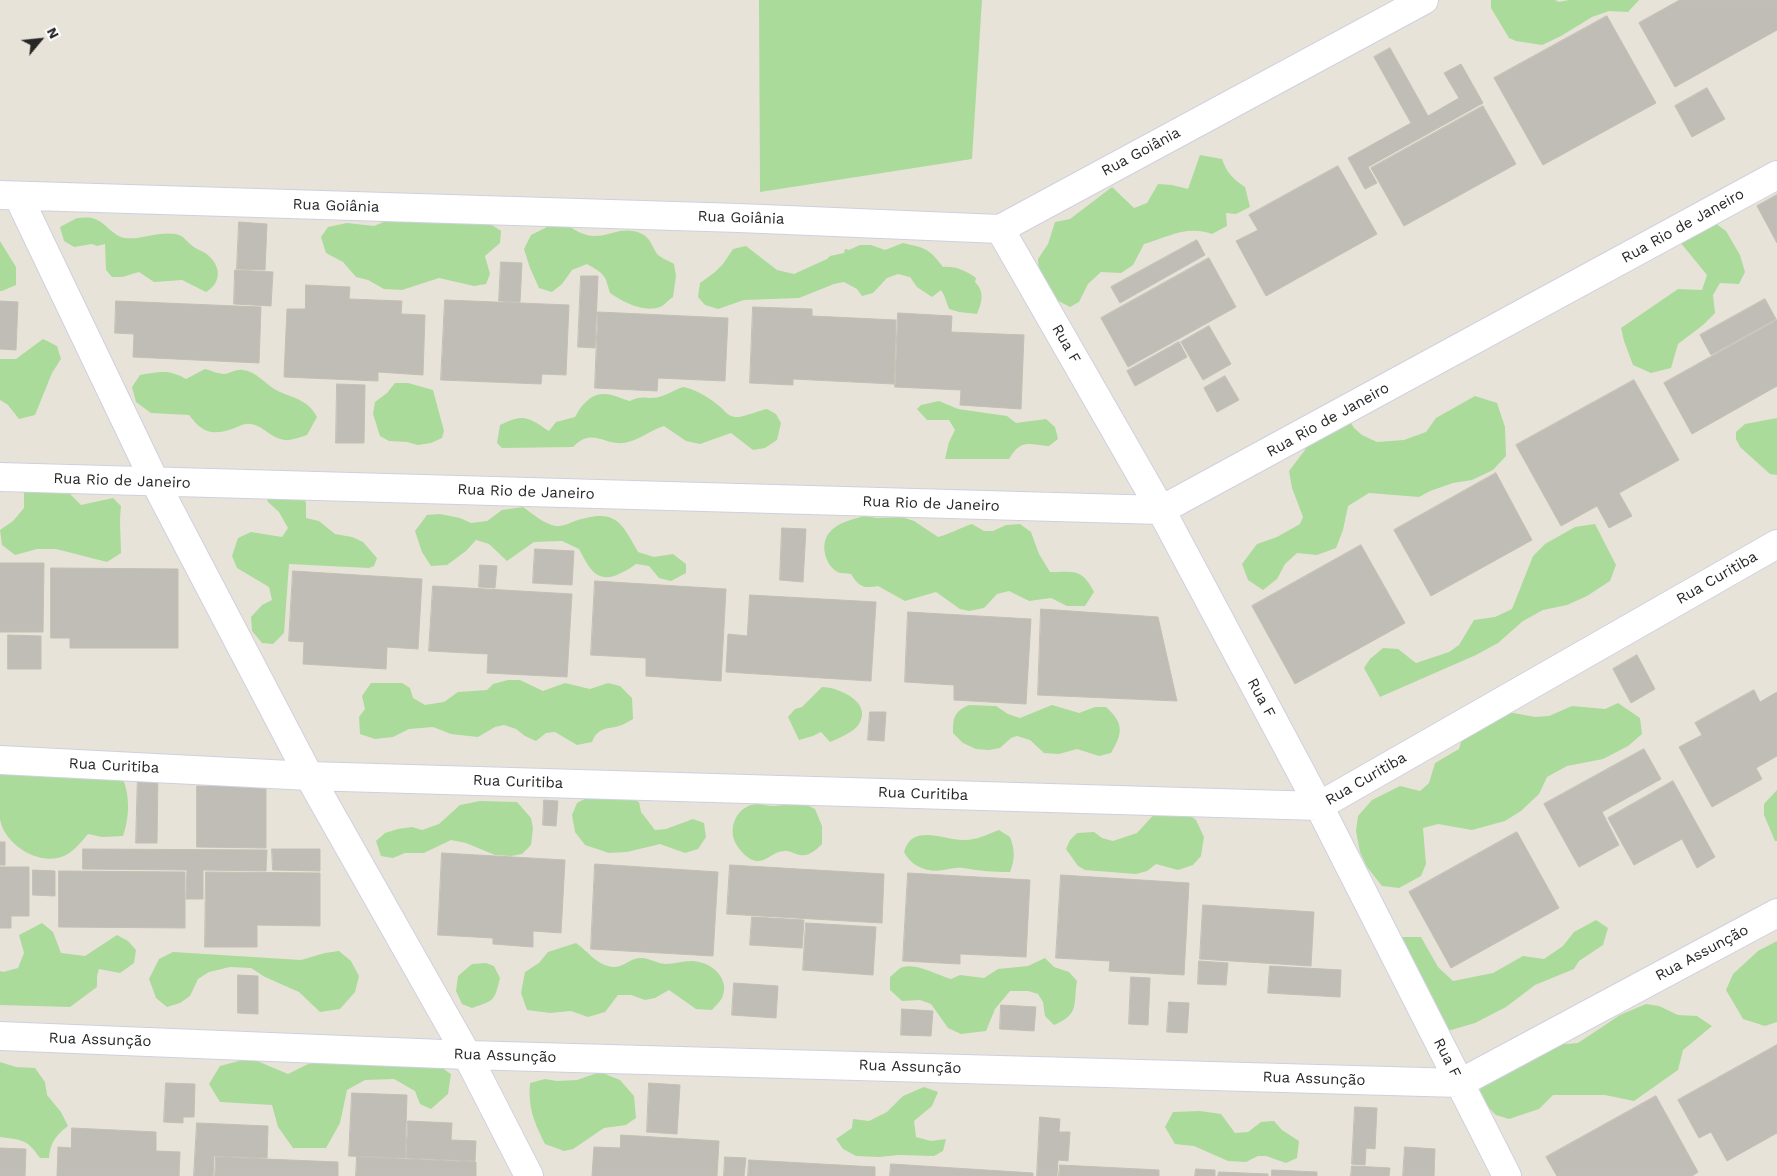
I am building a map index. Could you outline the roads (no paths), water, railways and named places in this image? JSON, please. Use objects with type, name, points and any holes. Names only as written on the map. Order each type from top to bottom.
[{"type":"street","name":"Rua Goiânia","points":[[9,195],[729,218],[1000,229],[1424,0]]},
{"type":"street","name":"Rua Rio de Janeiro","points":[[0,477],[1162,510],[1777,175]]},
{"type":"street","points":[[9,195],[155,482],[309,776],[467,1055],[529,1176]]},
{"type":"street","name":"Rua F","points":[[1000,229],[1162,510],[1318,806],[1508,1176]]},
{"type":"street","name":"Rua Curitiba","points":[[0,760],[309,776],[1318,806],[1777,544]]},
{"type":"street","name":"Rua Assunção","points":[[0,1036],[467,1055],[1460,1083],[1777,913]]}]
